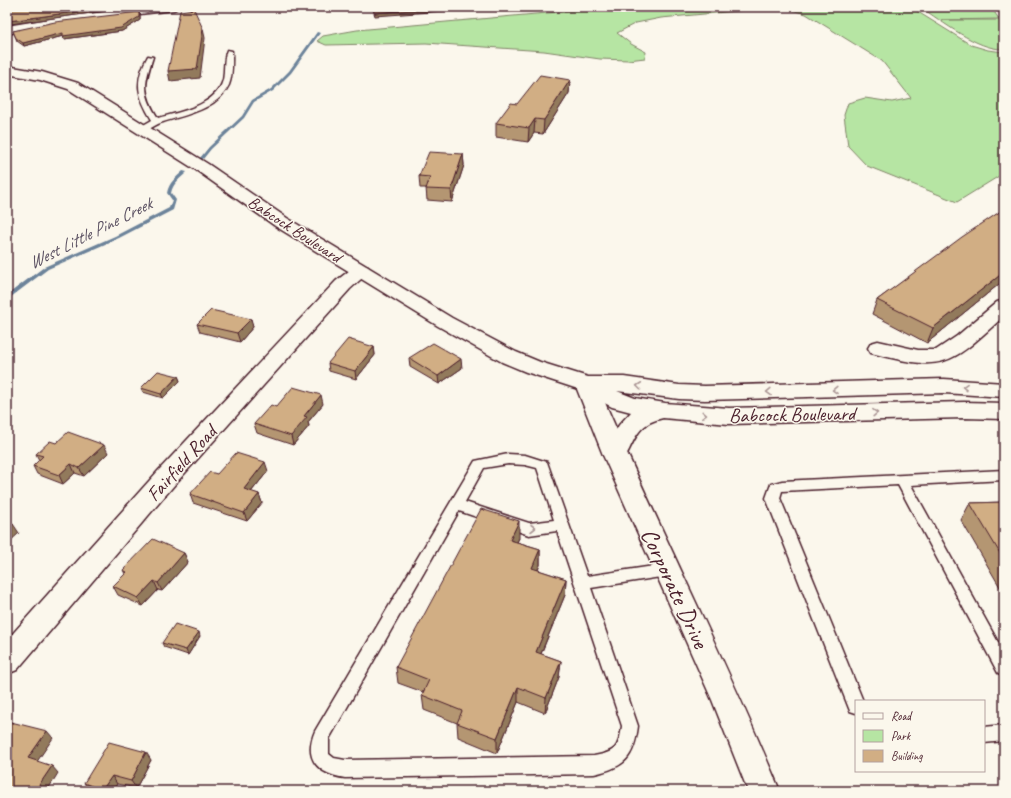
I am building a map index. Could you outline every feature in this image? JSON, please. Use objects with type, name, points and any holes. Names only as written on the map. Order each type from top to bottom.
[{"type":"street","points":[[7,30],[56,21],[174,7]]},
{"type":"street","name":"Babcock Boulevard","points":[[7,70],[42,76],[73,86],[149,125],[202,167],[281,222],[445,322],[509,357],[539,370],[586,384],[620,402],[665,411],[729,416],[964,410],[1004,411]]},
{"type":"street","name":"Fairfield Road","points":[[7,661],[167,477],[343,285],[361,271]]},
{"type":"street","points":[[878,348],[925,357],[941,356],[951,351],[1004,306]]},
{"type":"street","name":"Babcock Boulevard","points":[[586,384],[624,384],[679,392],[705,393],[944,386],[1004,390]]},
{"type":"street","name":"Corporate Drive","points":[[586,384],[615,454],[727,700],[764,791]]},
{"type":"street","points":[[615,454],[630,428],[638,418],[645,414],[665,411]]},
{"type":"lane","points":[[150,57],[140,85],[140,93],[149,125],[199,107],[218,94],[225,85],[229,51]]},
{"type":"lane","points":[[508,459],[525,460],[542,465],[562,525],[630,726],[628,741],[623,753],[612,762],[594,765],[336,768],[327,764],[320,757],[319,748],[322,736],[480,464],[508,459]]},
{"type":"lane","points":[[855,703],[773,498],[776,488],[782,486],[1004,475]]},
{"type":"lane","points":[[902,480],[1004,668]]},
{"type":"lane","points":[[456,505],[529,529],[562,525]]},
{"type":"lane","points":[[581,583],[667,570]]},
{"type":"lane","points":[[985,735],[1004,733]]},
{"type":"green space","points":[[614,7],[780,7],[661,18],[636,23],[617,33],[631,44],[646,52],[645,58],[628,60],[600,59],[544,51],[426,43],[326,45],[317,41],[323,36],[357,30]]},
{"type":"green space","points":[[780,7],[910,7],[971,45],[988,50],[1004,52],[1004,173],[957,202],[867,166],[848,146],[844,115],[848,103],[865,98],[892,102],[911,98],[882,61],[806,14]]},
{"type":"green space","points":[[920,7],[991,7],[999,19],[941,20],[1004,20],[1004,49],[983,45],[971,40]]},
{"type":"building","points":[[19,7],[110,7],[9,21],[7,9]]},
{"type":"building","points":[[373,7],[451,7],[374,13]]},
{"type":"building","points":[[194,9],[203,29],[197,69],[168,71],[180,11]]},
{"type":"building","points":[[139,12],[139,17],[121,28],[63,36],[63,33],[23,43],[16,38],[13,31],[55,22]]},
{"type":"building","points":[[540,75],[570,80],[544,120],[535,119],[529,128],[496,123],[511,103],[517,104]]},
{"type":"building","points":[[429,152],[463,154],[451,190],[426,189],[430,177],[419,176]]},
{"type":"building","points":[[1004,209],[1004,272],[933,328],[877,300],[962,237]]},
{"type":"building","points":[[211,310],[251,319],[237,333],[197,324]]},
{"type":"building","points":[[348,339],[374,347],[355,371],[328,363]]},
{"type":"building","points":[[433,343],[461,359],[438,376],[409,358]]},
{"type":"building","points":[[158,371],[178,376],[161,394],[141,388]]},
{"type":"building","points":[[293,387],[321,395],[304,416],[307,417],[291,436],[254,424],[271,405],[276,407]]},
{"type":"building","points":[[68,432],[104,445],[79,468],[71,464],[59,475],[33,466],[43,456],[36,454],[50,441],[56,443]]},
{"type":"building","points":[[236,453],[265,462],[244,489],[259,494],[244,513],[190,494],[210,472],[217,474]]},
{"type":"building","points":[[1004,502],[1004,560],[970,503]]},
{"type":"building","points":[[481,509],[519,521],[510,540],[540,549],[532,568],[566,579],[536,652],[561,661],[546,698],[518,687],[497,738],[457,723],[462,711],[422,695],[429,680],[396,667]]},
{"type":"building","points":[[7,522],[13,524],[7,530]]},
{"type":"building","points":[[153,539],[184,553],[158,583],[154,581],[138,598],[113,586],[127,572],[123,570]]},
{"type":"building","points":[[175,624],[199,632],[186,650],[162,643]]},
{"type":"building","points":[[11,722],[47,731],[28,758],[52,766],[35,791],[7,791],[7,728]]},
{"type":"building","points":[[109,742],[146,752],[131,781],[112,776],[102,790],[84,783]]},
{"type":"waterway","name":"West Little Pine Creek","points":[[202,158],[210,148],[243,117],[253,101],[272,90],[290,72],[318,33]]},
{"type":"waterway","name":"West Little Pine Creek","points":[[7,298],[46,268],[117,237],[171,209],[174,200],[169,193],[171,186],[174,181],[185,172]]}]
